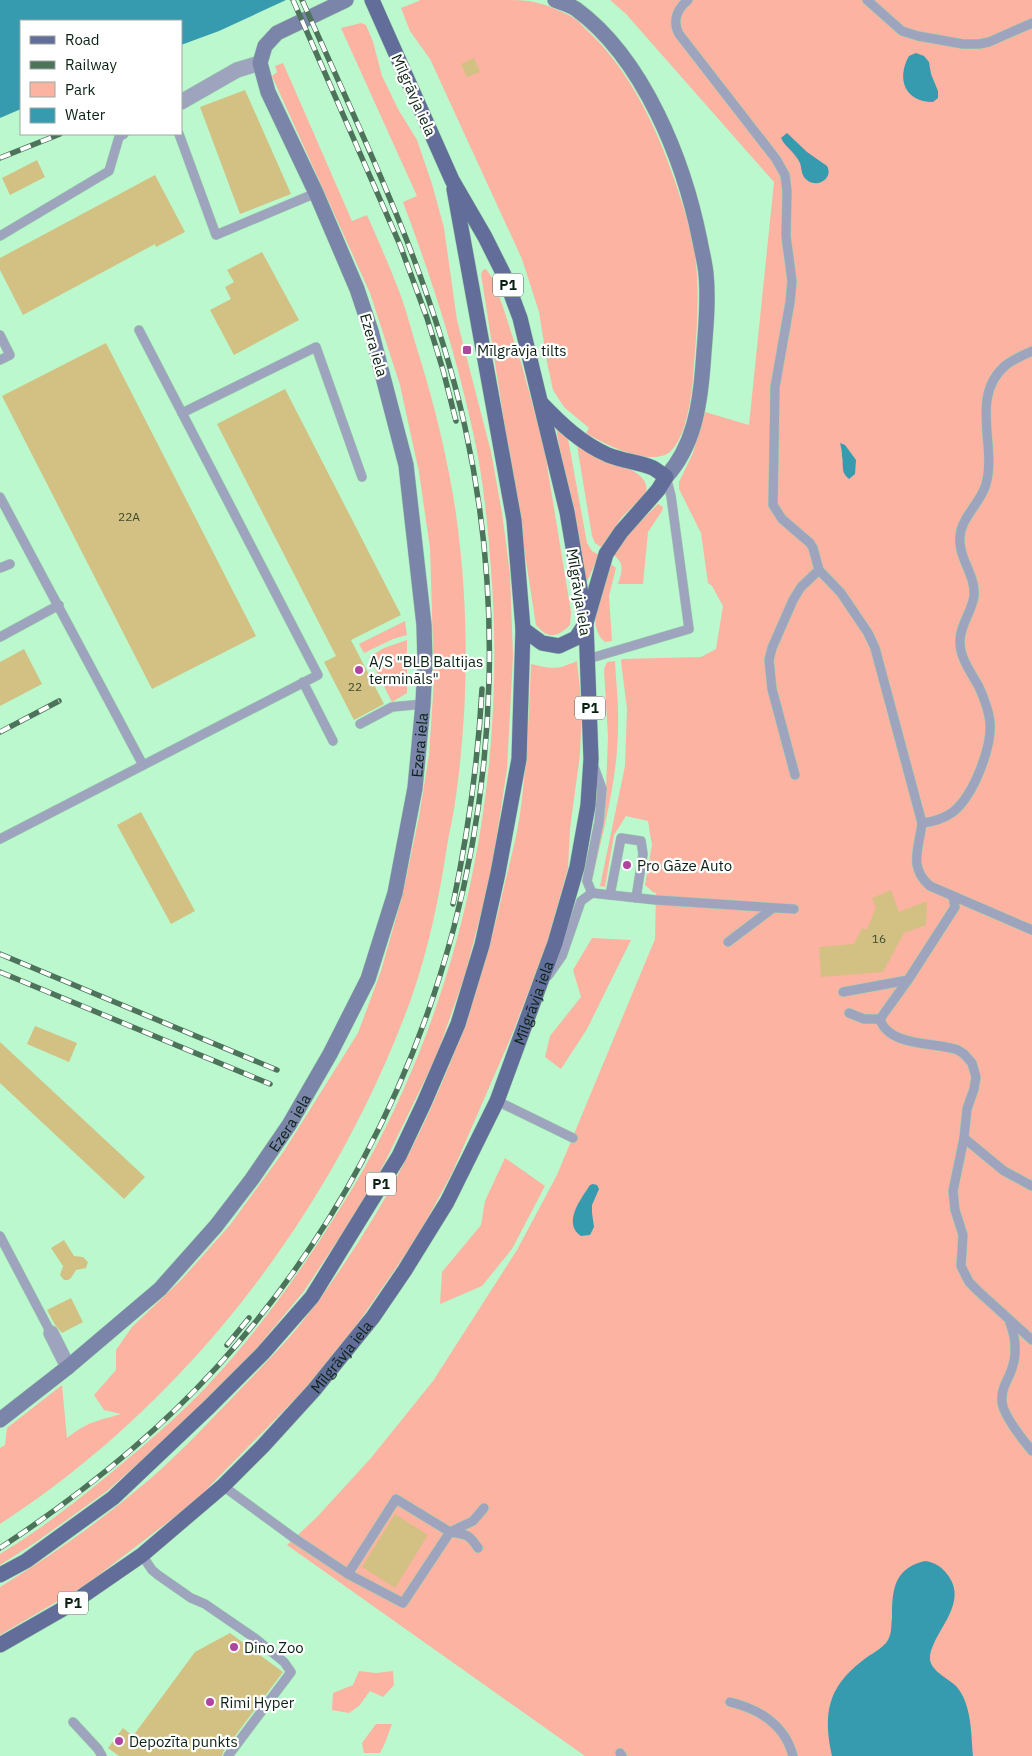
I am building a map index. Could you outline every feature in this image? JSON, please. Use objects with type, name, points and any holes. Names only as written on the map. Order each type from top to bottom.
[{"type":"main road","name":"Mīlgrāvja iela","points":[[0,1645],[68,1606],[142,1554],[223,1486],[263,1446],[314,1390],[373,1317],[447,1202],[497,1101],[555,943],[577,867],[588,805],[591,759],[586,623],[567,512],[520,318],[504,274],[452,180],[374,5]]},
{"type":"main road","name":"Mīlgrāvja iela","points":[[0,1575],[26,1561],[113,1498],[263,1353],[312,1297],[399,1156],[424,1104],[458,1024],[484,936],[498,873],[519,759],[522,629],[514,520],[452,180]]},
{"type":"main road","points":[[522,629],[542,643],[559,646],[576,638],[586,623],[606,554],[621,532],[658,490],[666,477],[653,468],[609,455],[576,437],[539,400]]},
{"type":"street","points":[[182,101],[237,70],[260,63],[265,46],[277,33],[346,0]]},
{"type":"street","points":[[555,0],[574,8],[607,37],[644,88],[673,147],[693,206],[706,274],[705,333],[700,398],[690,438],[684,453],[666,477]]},
{"type":"street","name":"Ezera iela","points":[[0,1420],[68,1367],[160,1289],[216,1226],[278,1143],[330,1054],[368,979],[395,893],[415,788],[425,663],[424,625],[406,465],[372,331],[357,289],[316,193],[268,92],[260,63]]},
{"type":"street","points":[[51,1334],[68,1367]]},
{"type":"lane","points":[[688,0],[677,15],[676,26],[679,34],[776,158],[785,175],[788,191],[786,236],[792,281],[775,387],[773,505],[778,514],[810,543],[819,570],[854,612],[875,648],[922,823],[916,866],[920,876],[930,886],[1032,930]]},
{"type":"lane","points":[[867,0],[902,31],[918,36],[963,44],[989,42],[1032,23]]},
{"type":"lane","points":[[0,236],[109,171],[119,137],[122,135]]},
{"type":"lane","points":[[179,135],[216,235],[316,193]]},
{"type":"lane","points":[[0,839],[318,675],[139,330]]},
{"type":"lane","points":[[0,335],[10,355],[0,360]]},
{"type":"lane","points":[[182,413],[316,347],[362,477]]},
{"type":"lane","points":[[921,835],[927,827],[955,811],[967,797],[988,747],[991,732],[986,706],[980,689],[967,667],[960,646],[960,635],[972,603],[974,591],[972,578],[961,549],[960,537],[966,520],[987,482],[990,457],[986,408],[990,386],[994,378],[1006,365],[1032,351]]},
{"type":"lane","points":[[588,659],[689,629],[671,496],[666,477]]},
{"type":"lane","points":[[0,497],[142,766]]},
{"type":"lane","points":[[808,580],[817,560]]},
{"type":"lane","points":[[0,568],[10,564]]},
{"type":"lane","points":[[795,775],[772,689],[769,660],[772,648],[793,600],[801,587],[819,570]]},
{"type":"lane","points":[[808,580],[818,577],[828,580]]},
{"type":"lane","points":[[0,637],[58,606]]},
{"type":"lane","points":[[304,682],[333,741]]},
{"type":"lane","points":[[360,724],[392,708],[423,704]]},
{"type":"lane","points":[[591,759],[602,789],[587,881],[592,892]]},
{"type":"lane","points":[[919,811],[923,816],[935,822]]},
{"type":"lane","points":[[922,823],[935,822]]},
{"type":"lane","points":[[610,895],[621,838],[641,841],[643,854],[636,898]]},
{"type":"lane","points":[[538,989],[562,956],[581,901],[592,892],[636,898],[794,909]]},
{"type":"lane","points":[[953,897],[955,907]]},
{"type":"lane","points":[[880,1020],[955,907],[963,901]]},
{"type":"lane","points":[[728,942],[773,908]]},
{"type":"lane","points":[[843,992],[908,980]]},
{"type":"lane","points":[[849,1013],[864,1019],[880,1020]]},
{"type":"lane","points":[[880,1020],[886,1030],[900,1038],[907,1041],[952,1048],[964,1054],[972,1063],[976,1082],[967,1108],[964,1138],[953,1191],[955,1210],[963,1235],[961,1266],[969,1282],[1009,1321],[1032,1340]]},
{"type":"lane","points":[[497,1101],[573,1138]]},
{"type":"lane","points":[[964,1138],[1004,1171],[1032,1186]]},
{"type":"lane","points":[[0,1236],[51,1334]]},
{"type":"lane","points":[[1009,1321],[1014,1335],[1015,1350],[1012,1368],[1002,1396],[1002,1405],[1032,1450]]},
{"type":"lane","points":[[223,1486],[294,1538],[348,1574],[404,1603],[450,1532],[474,1521],[484,1508]]},
{"type":"lane","points":[[348,1574],[396,1499],[450,1532],[466,1534],[478,1548]]},
{"type":"lane","points":[[142,1554],[152,1570],[158,1575],[256,1639],[284,1662],[291,1672],[228,1756]]},
{"type":"lane","points":[[730,1702],[756,1711],[774,1723],[786,1736],[794,1756]]},
{"type":"lane","points":[[73,1722],[100,1752]]},
{"type":"green space","points":[[419,0],[529,1],[558,10],[578,21],[608,52],[636,93],[659,139],[668,162],[692,237],[696,264],[697,320],[691,396],[679,440],[667,454],[658,457],[637,455],[625,452],[594,438],[586,433],[589,428],[564,407],[553,390],[539,312],[522,259],[430,59],[410,31],[401,8]]},
{"type":"green space","points":[[610,0],[1032,0],[1032,1756],[585,1756],[287,1545],[317,1517],[371,1458],[433,1381],[517,1250],[557,1175],[655,939],[656,893],[645,885],[652,845],[648,821],[626,816],[614,835],[605,887],[600,886],[625,766],[627,709],[621,661],[622,659],[701,657],[716,649],[723,606],[712,586],[708,583],[701,533],[679,489],[679,482],[693,453],[705,412],[749,425],[774,182],[626,14]]},
{"type":"green space","points":[[361,23],[366,25],[373,42],[382,76],[398,109],[417,140],[432,184],[444,228],[457,320],[491,452],[502,513],[510,574],[513,656],[507,769],[491,874],[465,975],[436,1057],[385,1162],[359,1208],[304,1291],[257,1348],[184,1423],[107,1491],[36,1542],[0,1565],[0,1554],[44,1525],[85,1494],[150,1440],[198,1396],[253,1333],[306,1262],[366,1165],[401,1096],[430,1024],[454,951],[472,876],[485,800],[492,723],[494,646],[491,569],[483,492],[476,446],[453,353],[435,292],[403,202],[417,196],[341,28]]},
{"type":"green space","points":[[283,63],[352,221],[367,215],[399,291],[425,375],[449,474],[460,549],[466,655],[460,761],[438,901],[429,941],[411,999],[379,1077],[341,1153],[297,1225],[247,1294],[193,1359],[133,1420],[69,1475],[0,1524],[0,1448],[5,1445],[7,1428],[62,1385],[67,1438],[87,1425],[121,1414],[104,1410],[94,1395],[116,1370],[116,1350],[132,1327],[181,1280],[230,1225],[284,1151],[358,1033],[381,971],[402,897],[419,817],[429,755],[434,680],[430,548],[419,472],[400,385],[370,293],[272,76],[277,72],[275,66]]},
{"type":"green space","points":[[486,269],[493,279],[504,310],[522,366],[544,447],[571,612],[570,625],[553,635],[545,633],[536,625],[481,274]]},
{"type":"green space","points":[[556,428],[568,439],[587,543],[592,551],[599,555],[585,586]]},
{"type":"green space","points":[[577,445],[590,453],[637,473],[643,479],[646,486],[645,494],[622,517],[601,547],[595,543],[592,536]]},
{"type":"green space","points":[[658,504],[663,507],[648,532],[643,584],[618,584],[622,568],[614,555],[632,530]]},
{"type":"green space","points":[[611,564],[616,568],[609,596],[612,641],[605,642],[599,635],[596,626],[596,615],[600,593]]},
{"type":"green space","points":[[405,621],[407,635],[393,639],[364,653],[359,644]]},
{"type":"green space","points":[[407,640],[407,693],[392,702],[369,657],[384,648]]},
{"type":"green space","points":[[577,661],[582,708],[580,754],[570,829],[568,868],[546,946],[511,1037],[452,1173],[418,1236],[354,1329],[303,1391],[194,1502],[87,1584],[0,1635],[0,1587],[96,1522],[150,1479],[182,1449],[297,1328],[340,1270],[372,1220],[401,1169],[428,1115],[451,1061],[489,948],[520,814],[526,758],[531,664],[554,668]]},
{"type":"green space","points":[[615,661],[618,718],[615,766],[609,805],[592,881],[606,789],[608,737],[604,669],[607,662]]},
{"type":"green space","points":[[592,938],[631,940],[587,1029],[561,1069],[545,1057],[550,1036],[581,997],[573,970]]},
{"type":"green space","points":[[505,1158],[545,1186],[512,1249],[482,1286],[440,1304],[442,1272],[481,1225],[485,1201]]},
{"type":"green space","points":[[359,1671],[376,1673],[393,1671],[394,1685],[383,1697],[370,1691],[359,1706],[349,1713],[332,1710],[333,1693],[353,1685]]},
{"type":"green space","points":[[376,1724],[392,1724],[380,1753],[364,1753],[362,1743]]},
{"type":"water","points":[[0,0],[286,0],[219,31],[182,45],[182,20],[20,20],[20,109],[0,118]]},
{"type":"water","points":[[916,53],[924,56],[929,62],[931,74],[938,91],[938,98],[933,102],[923,101],[910,94],[903,81],[903,73],[909,56]]},
{"type":"water","points":[[787,133],[807,152],[827,166],[829,170],[828,175],[823,181],[815,183],[805,178],[798,159],[781,138]]},
{"type":"water","points":[[840,443],[845,445],[856,460],[855,474],[849,479],[843,471]]},
{"type":"water","points":[[590,1185],[597,1185],[599,1189],[592,1205],[594,1227],[590,1235],[581,1236],[573,1225],[573,1218],[582,1197]]},
{"type":"water","points":[[925,1561],[943,1569],[953,1585],[955,1595],[953,1606],[933,1646],[930,1661],[935,1670],[956,1686],[965,1701],[970,1720],[973,1756],[832,1756],[829,1741],[828,1715],[835,1692],[841,1681],[850,1671],[888,1640],[891,1629],[894,1589],[897,1582],[907,1569]]},
{"type":"building","points":[[474,58],[480,72],[467,77],[461,64]]},
{"type":"building","points":[[245,90],[291,194],[240,214],[200,107]]},
{"type":"building","points":[[37,160],[45,177],[10,195],[2,178]]},
{"type":"building","points":[[155,175],[185,232],[156,247],[155,244],[23,315],[0,270],[0,258]]},
{"type":"building","points":[[262,252],[299,320],[234,355],[210,310],[231,299],[225,287],[234,282],[227,270]]},
{"type":"building","points":[[106,343],[256,636],[152,689],[2,396]]},
{"type":"building","points":[[285,389],[401,615],[351,640],[384,704],[354,720],[324,662],[336,656],[217,424]]},
{"type":"building","points":[[24,649],[42,684],[0,706],[0,662]]},
{"type":"building","points":[[141,812],[195,911],[171,924],[117,825]]},
{"type":"building","points":[[891,890],[899,912],[927,901],[926,925],[904,933],[883,972],[821,977],[819,947],[854,944],[862,928],[867,930],[876,907],[872,898]]},
{"type":"building","points":[[35,1026],[77,1043],[69,1062],[27,1044]]},
{"type":"building","points":[[0,1042],[145,1177],[124,1199],[0,1083]]},
{"type":"building","points":[[64,1240],[74,1256],[83,1257],[88,1262],[86,1268],[76,1270],[68,1280],[64,1280],[60,1275],[63,1266],[51,1248]]},
{"type":"building","points":[[71,1298],[83,1322],[62,1333],[47,1310]]},
{"type":"building","points":[[395,1514],[428,1535],[395,1588],[362,1567]]},
{"type":"building","name":"Rimi Hyper","points":[[230,1633],[283,1672],[223,1752],[222,1756],[119,1756],[108,1748],[123,1728],[133,1736],[195,1652]]},
{"type":"railway","points":[[293,0],[400,245],[427,318],[456,421]]},
{"type":"railway","points":[[0,1548],[58,1508],[114,1465],[192,1394],[216,1368],[295,1269],[362,1162],[415,1047],[454,928],[479,804],[489,679],[485,552],[465,427],[451,371],[415,263],[372,157],[302,0]]},
{"type":"railway","points":[[0,158],[58,135]]},
{"type":"railway","points":[[453,904],[472,797],[482,689]]},
{"type":"railway","points":[[0,732],[59,701]]},
{"type":"railway","points":[[0,954],[277,1070]]},
{"type":"railway","points":[[0,972],[270,1084]]},
{"type":"railway","points":[[227,1345],[249,1318]]},
{"type":"place","name":"Mīlgrāvja tilts","points":[[467,350]]},
{"type":"place","name":"A/S \"BLB Baltijas termināls\"","points":[[359,670]]},
{"type":"place","name":"Pro Gāze Auto","points":[[627,865]]},
{"type":"place","name":"Dino Zoo","points":[[234,1647]]},
{"type":"place","name":"Rimi Hyper","points":[[210,1702]]},
{"type":"place","name":"Depozīta punkts","points":[[119,1741]]}]
